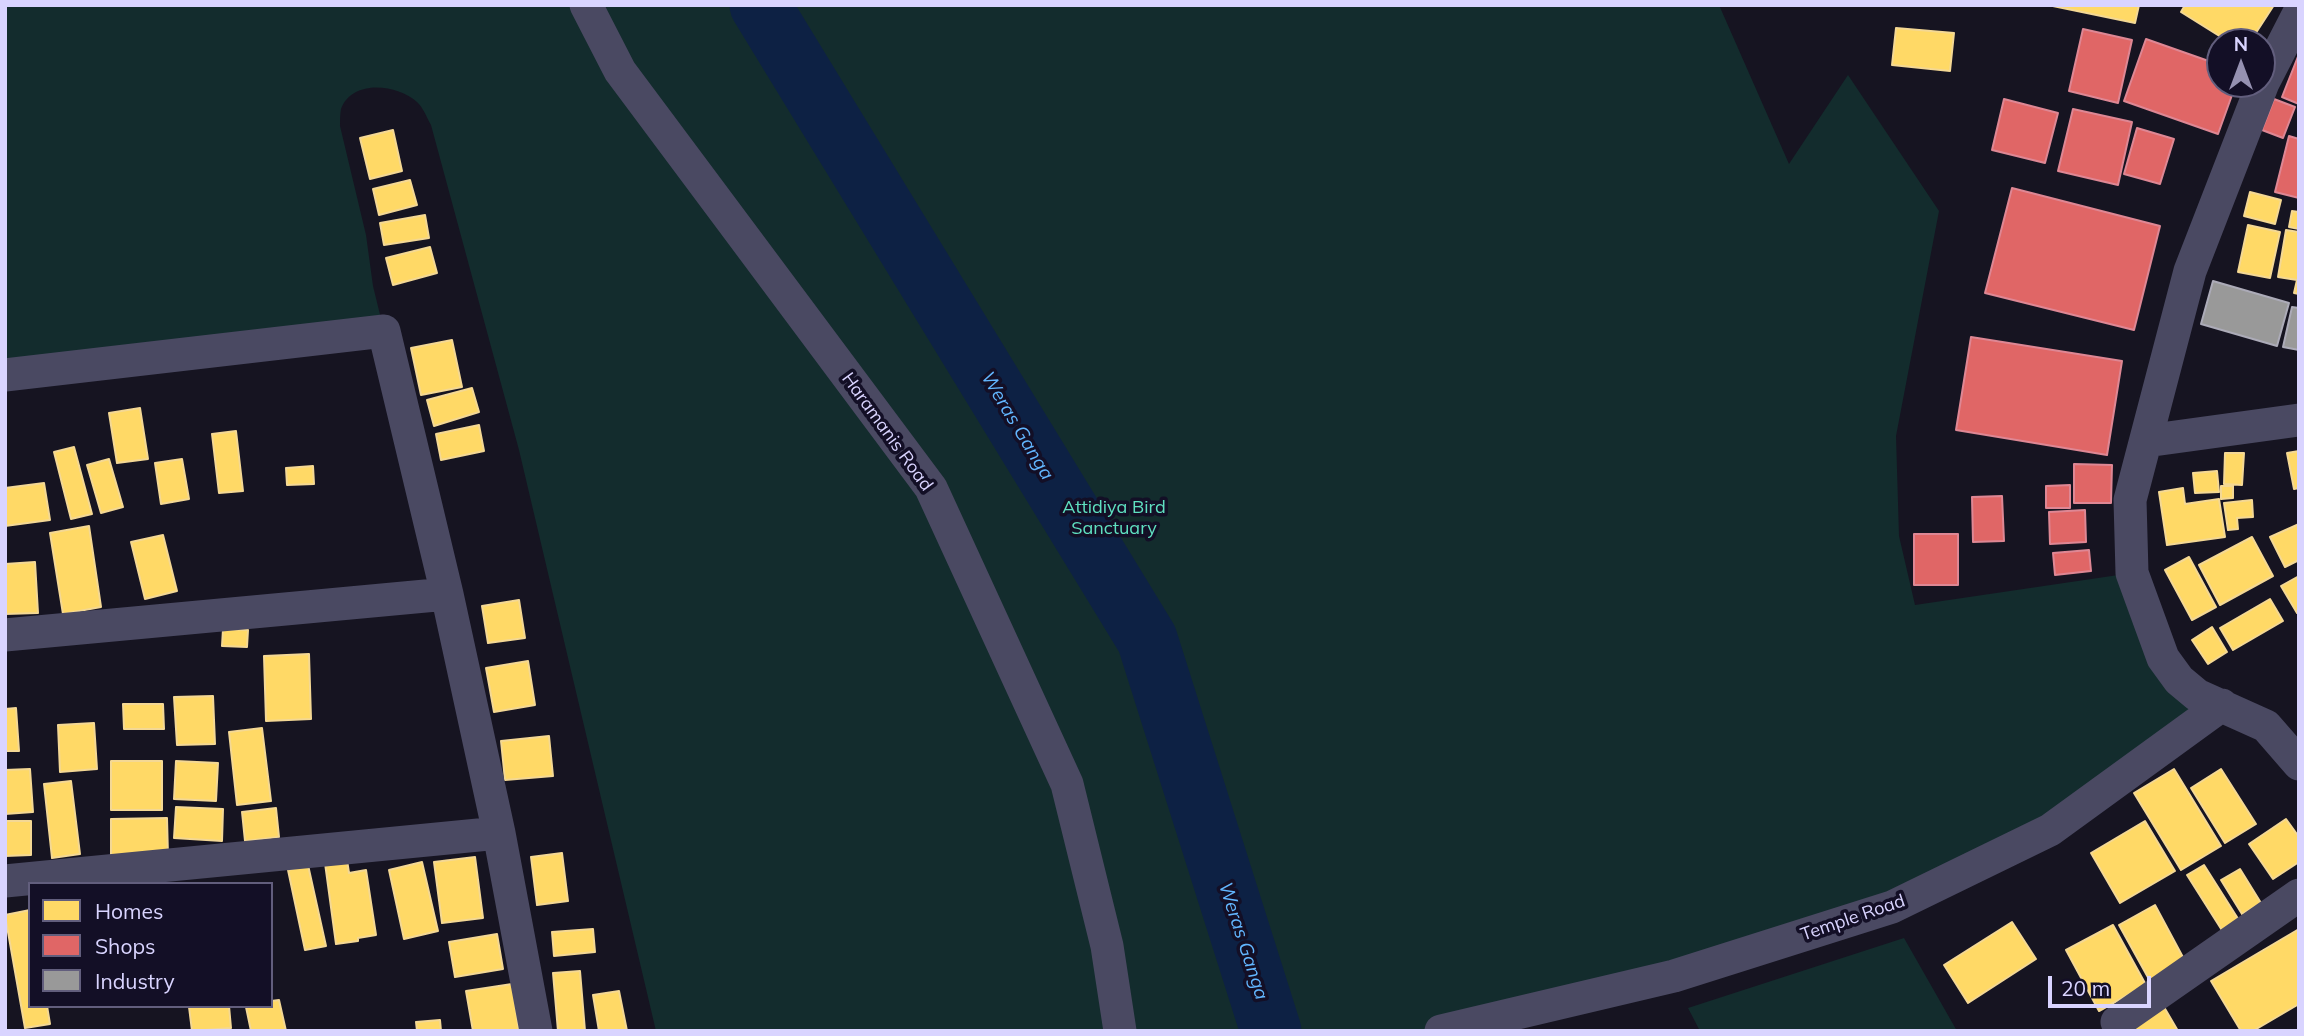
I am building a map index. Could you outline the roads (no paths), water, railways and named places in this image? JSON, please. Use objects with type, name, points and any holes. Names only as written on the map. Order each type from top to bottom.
[{"type":"street","name":"Haramanis Road","points":[[586,5],[620,71],[931,488],[1067,784],[1107,946],[1120,1031]]},
{"type":"street","points":[[2299,13],[2263,83],[2190,271],[2130,500],[2132,573],[2163,658],[2179,680],[2197,695],[2266,726],[2299,764]]},
{"type":"street","points":[[5,375],[384,331],[447,594],[499,833],[536,1031]]},
{"type":"street","points":[[2146,442],[2299,419]]},
{"type":"street","points":[[5,635],[447,594]]},
{"type":"street","name":"Temple Road","points":[[1441,1031],[1674,976],[1892,907],[2050,830],[2222,705]]},
{"type":"street","points":[[5,881],[499,833]]},
{"type":"street","points":[[2117,1022],[2299,895]]},
{"type":"waterway","name":"Weras Ganga","points":[[760,5],[1147,639],[1271,1031]]},
{"type":"park label","name":"Attidiya Bird Sanctuary","points":[[1114,518]]}]
